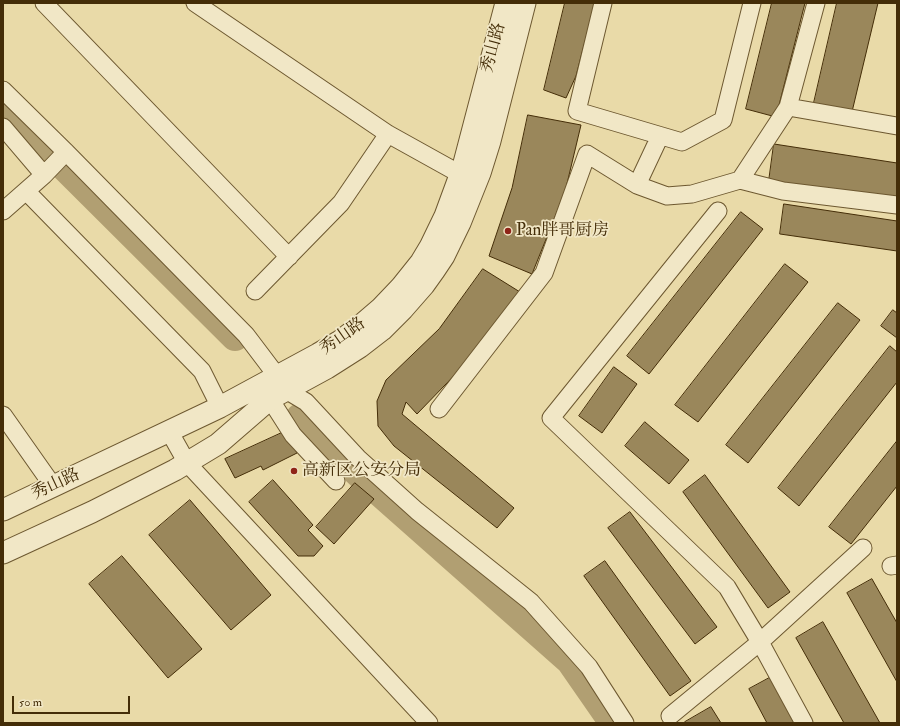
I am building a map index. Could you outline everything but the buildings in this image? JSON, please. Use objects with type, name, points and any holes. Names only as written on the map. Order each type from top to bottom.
[{"type":"street","points":[[44,3],[289,257]]},
{"type":"street","points":[[195,3],[388,134],[460,174]]},
{"type":"street","name":"秀山路","points":[[278,388],[318,354],[350,334],[371,318],[391,298],[414,270],[430,247],[445,216],[460,174],[506,3]]},
{"type":"street","name":"秀山路","points":[[3,510],[220,407],[278,388],[326,368],[349,355],[371,339],[392,320],[424,285],[444,256],[460,223],[490,141],[525,3]]},
{"type":"street","points":[[603,3],[577,111],[682,142],[723,120],[752,3]]},
{"type":"street","points":[[740,180],[788,107],[816,3]]},
{"type":"street","points":[[3,90],[57,162]]},
{"type":"street","points":[[788,107],[897,126]]},
{"type":"street","points":[[3,128],[57,162],[246,335],[278,388],[293,435],[336,481]]},
{"type":"street","points":[[255,291],[341,204],[388,134]]},
{"type":"street","points":[[637,185],[660,136]]},
{"type":"street","points":[[439,409],[544,272],[587,154],[637,185],[667,196],[692,194],[740,180],[783,191],[897,205]]},
{"type":"street","points":[[3,211],[57,162]]},
{"type":"street","points":[[26,191],[202,370],[220,407]]},
{"type":"street","points":[[718,211],[551,418],[727,587],[760,642],[804,723]]},
{"type":"street","points":[[3,553],[92,512],[187,463],[218,444],[278,388]]},
{"type":"street","points":[[278,388],[306,402],[358,458],[417,511],[531,602],[588,667],[625,723]]},
{"type":"street","points":[[3,415],[53,486]]},
{"type":"street","points":[[169,431],[187,463],[429,723]]},
{"type":"street","points":[[670,716],[760,642],[863,548]]},
{"type":"waterway","points":[[3,106],[235,337]]},
{"type":"waterway","points":[[300,417],[362,477],[570,661],[613,723]]},
{"type":"place","name":"Pan胖哥厨房","points":[[508,231]]},
{"type":"place","name":"高新区公安分局","points":[[294,471]]}]
